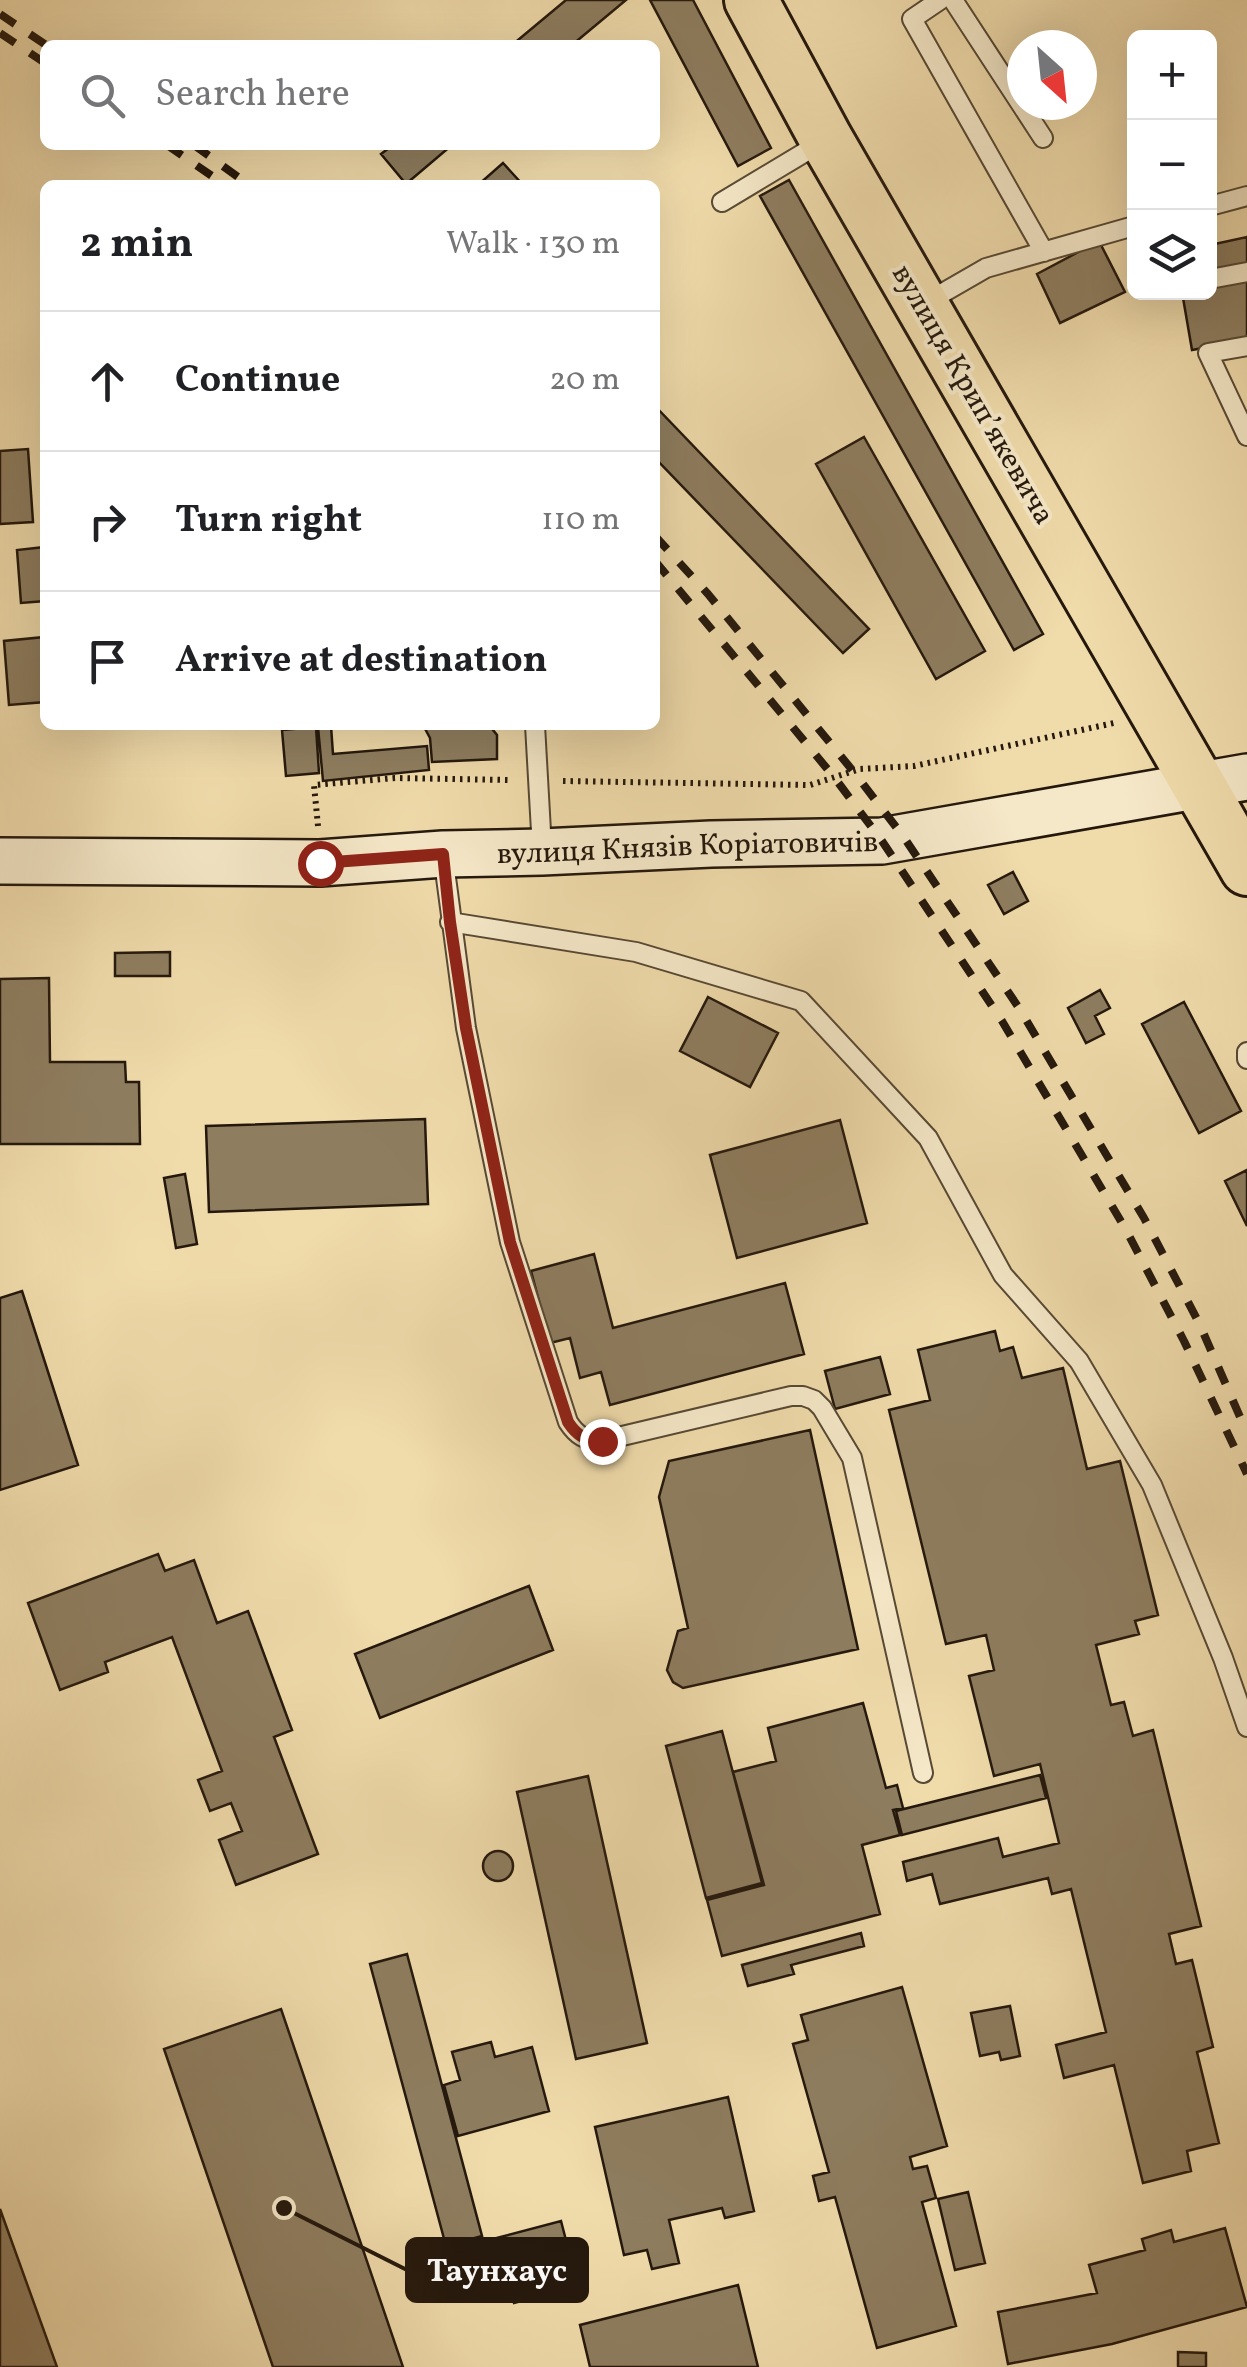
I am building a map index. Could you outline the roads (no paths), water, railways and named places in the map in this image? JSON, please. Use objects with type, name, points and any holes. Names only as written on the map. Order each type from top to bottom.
[{"type":"main road","name":"вулиця Крипʼякевича","points":[[750,0],[922,305],[1224,782],[1247,869]]},
{"type":"main road","name":"вулиця Князів Коріатовичів","points":[[0,861],[320,863],[443,854],[882,840],[1224,782]]},
{"type":"lane","points":[[940,0],[912,18],[1044,252]]},
{"type":"lane","points":[[953,0],[1043,138]]},
{"type":"lane","points":[[722,202],[826,138]]},
{"type":"lane","points":[[1217,204],[1247,196]]},
{"type":"lane","points":[[922,305],[986,268],[1127,228]]},
{"type":"lane","points":[[1217,278],[1247,272]]},
{"type":"lane","points":[[1245,426],[1208,354],[1247,346]]},
{"type":"lane","points":[[534,730],[542,852]]},
{"type":"lane","points":[[443,854],[466,1028],[510,1242],[568,1422],[576,1434],[602,1441],[791,1396],[814,1400],[852,1458],[924,1774]]},
{"type":"lane","points":[[450,922],[636,952],[802,1001],[928,1138],[1003,1275],[1079,1362],[1152,1484],[1247,1727]]},
{"type":"railway","points":[[0,14],[40,41]]},
{"type":"railway","points":[[0,33],[40,60]]},
{"type":"railway","points":[[174,150],[218,180]]},
{"type":"railway","points":[[201,150],[242,180]]},
{"type":"railway","points":[[660,541],[853,771],[903,836],[1019,1008],[1144,1218],[1199,1323],[1247,1433]]},
{"type":"railway","points":[[660,567],[834,777],[882,841],[1002,1021],[1125,1228],[1247,1474]]},
{"type":"place","name":"Таунхаус","points":[[284,2208]]}]
